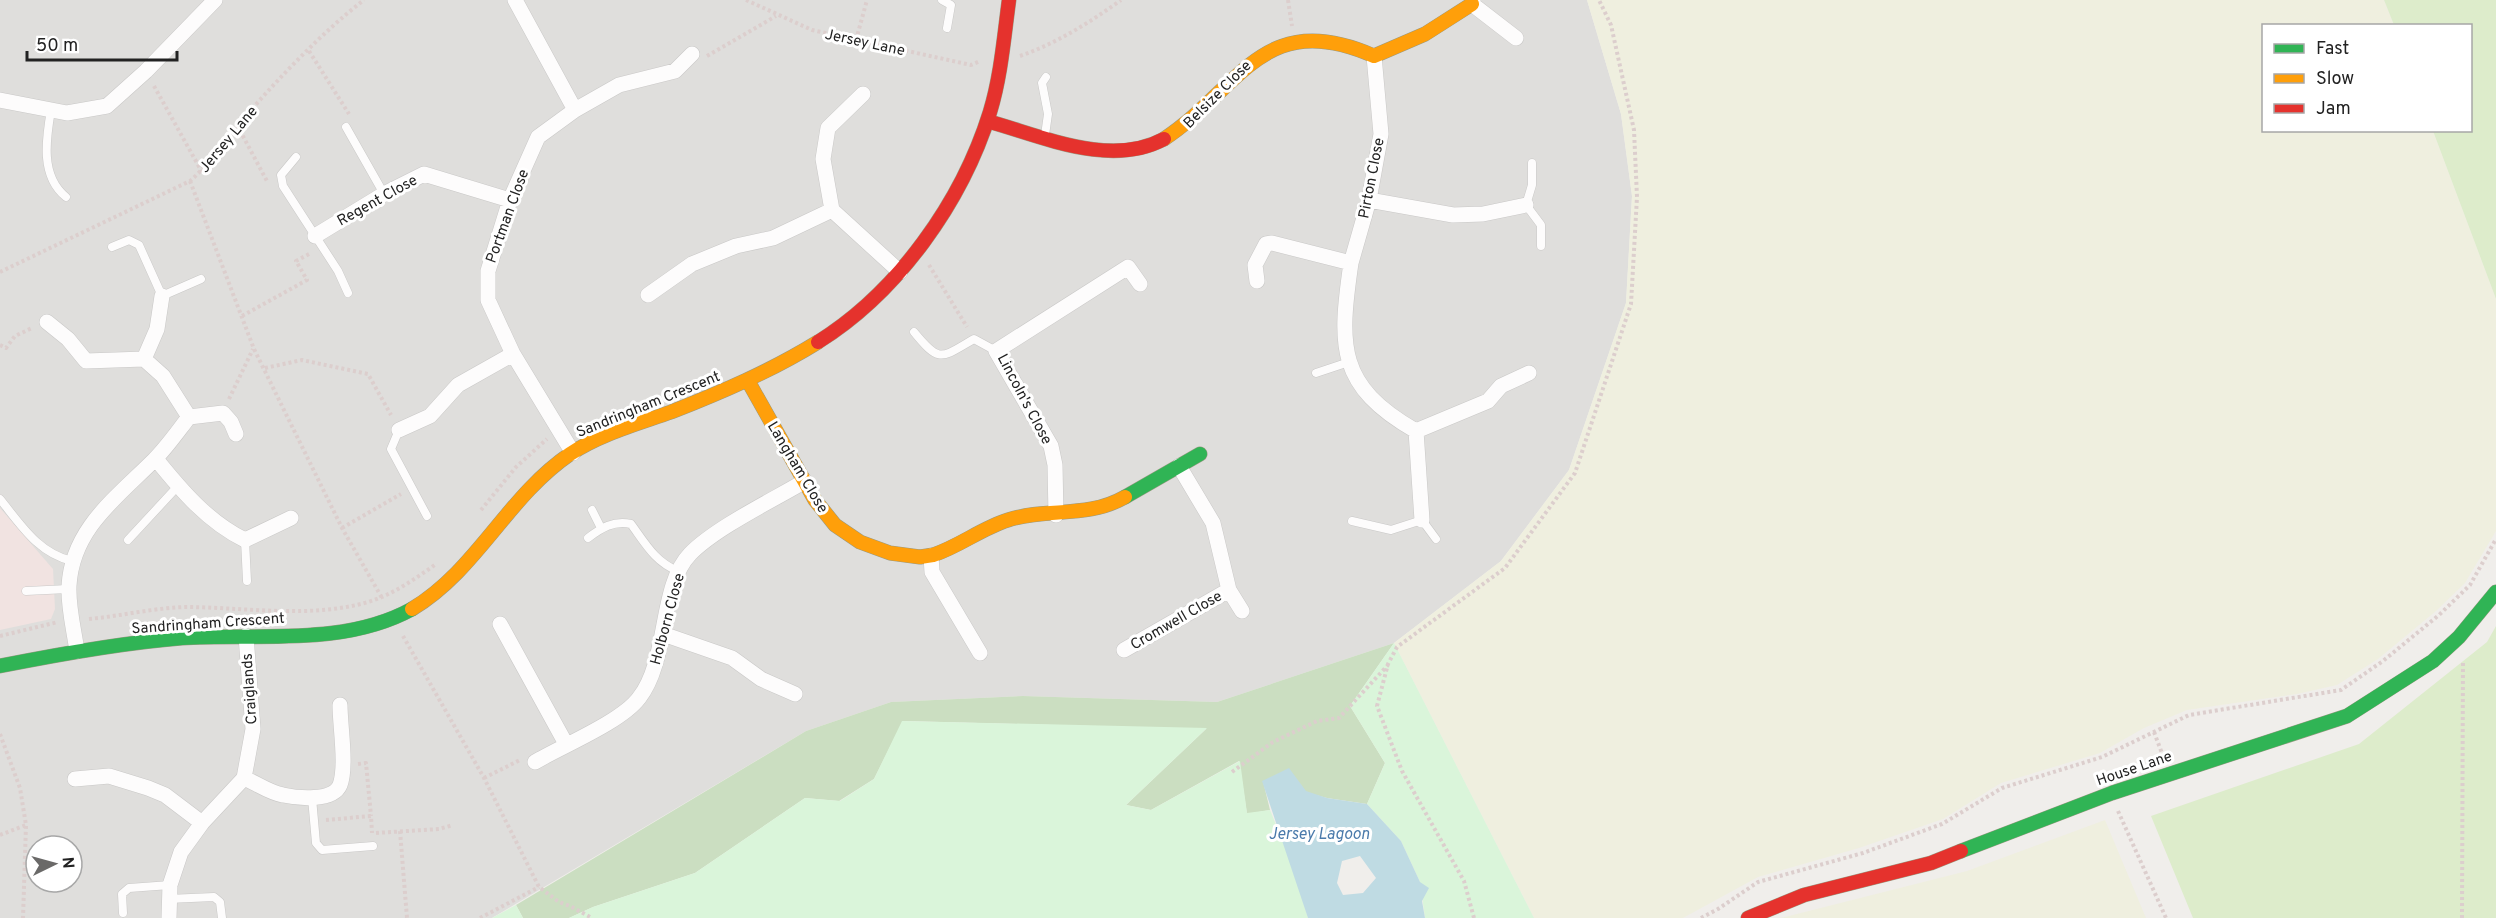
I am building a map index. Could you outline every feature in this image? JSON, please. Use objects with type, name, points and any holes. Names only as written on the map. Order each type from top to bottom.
[{"type":"street","points":[[0,100],[67,113],[107,106],[146,71],[215,0]]},
{"type":"street","points":[[514,0],[575,110]]},
{"type":"street","name":"Sandringham Crescent","points":[[0,666],[77,651],[181,638],[350,632],[393,619],[445,588],[489,541],[519,498],[573,453],[597,440],[748,381],[822,342],[861,311],[900,272],[920,249],[952,201],[987,121],[1009,0]]},
{"type":"street","points":[[1374,56],[1425,34],[1473,2],[1516,38]]},
{"type":"street","name":"Belsize Close","points":[[987,121],[1112,152],[1133,150],[1169,139],[1188,125],[1250,60],[1263,51],[1294,42],[1353,46],[1374,56]]},
{"type":"street","name":"Portman Close","points":[[573,453],[513,354],[488,300],[488,271],[510,200],[538,137],[575,110],[618,85],[675,72],[692,54]]},
{"type":"street","name":"Pirton Close","points":[[1374,56],[1381,134],[1369,200],[1351,263],[1344,313],[1344,338],[1349,362],[1360,387],[1390,416],[1416,431]]},
{"type":"street","points":[[863,94],[828,128],[823,159],[832,210],[900,272]]},
{"type":"street","name":"Regent Close","points":[[319,241],[384,194],[424,174],[510,200]]},
{"type":"street","points":[[1369,200],[1453,215],[1483,214],[1526,205]]},
{"type":"street","points":[[648,295],[692,264],[736,246],[773,238],[832,210]]},
{"type":"street","points":[[1257,281],[1255,265],[1266,244],[1272,243],[1351,263]]},
{"type":"street","name":"Lincoln's Close","points":[[1056,515],[1055,465],[1051,447],[996,351],[1128,267],[1140,284]]},
{"type":"street","points":[[144,359],[157,329],[162,296]]},
{"type":"street","points":[[47,322],[68,339],[86,361],[144,359],[163,376],[189,417]]},
{"type":"street","points":[[399,430],[430,416],[458,385],[513,354]]},
{"type":"street","points":[[1422,520],[1416,431],[1488,401],[1501,386],[1529,373]]},
{"type":"street","name":"Langham Close","points":[[748,381],[826,516],[851,537],[873,548],[896,554],[931,556],[966,542],[986,529],[1010,519],[1090,512],[1107,507],[1200,454]]},
{"type":"street","points":[[77,651],[68,589],[72,561],[81,537],[105,506],[156,459],[189,417],[223,413],[231,422],[236,434]]},
{"type":"street","points":[[156,459],[178,486],[222,529],[245,540],[291,518]]},
{"type":"street","name":"Cromwell Close","points":[[1179,466],[1213,523],[1229,590],[1242,611]]},
{"type":"street","name":"Holborn Close","points":[[535,762],[620,716],[639,699],[651,676],[678,571],[689,554],[706,540],[805,481]]},
{"type":"street","points":[[931,556],[933,572],[980,653]]},
{"type":"street","name":"Cromwell Close","points":[[1124,650],[1213,596],[1229,590]]},
{"type":"street","name":"House Lane","points":[[1748,918],[1804,895],[1931,863],[2112,793],[2347,716],[2382,696],[2433,661],[2463,633],[2496,591]]},
{"type":"street","points":[[500,624],[566,744]]},
{"type":"street","points":[[663,634],[732,658],[761,679],[795,694]]},
{"type":"street","name":"Craiglands","points":[[244,778],[253,729],[246,636]]},
{"type":"street","points":[[169,918],[169,892],[181,852],[202,823],[244,778],[281,795],[312,798],[334,793],[340,786],[342,765],[340,705]]},
{"type":"street","points":[[75,779],[109,776],[148,788],[165,795],[202,823]]},
{"type":"lane","points":[[942,0],[951,5],[947,28]]},
{"type":"lane","points":[[1045,136],[1048,114],[1041,90],[1046,77]]},
{"type":"lane","points":[[51,110],[45,153],[58,190],[66,197]]},
{"type":"lane","points":[[346,127],[384,194]]},
{"type":"lane","points":[[296,157],[281,175],[283,186],[338,271],[348,293]]},
{"type":"lane","points":[[1532,163],[1532,185],[1526,205],[1541,225],[1541,246]]},
{"type":"lane","points":[[112,247],[129,240],[139,245],[162,296],[201,279]]},
{"type":"lane","points":[[914,332],[930,352],[936,355],[946,355],[974,339],[996,351]]},
{"type":"lane","points":[[1316,373],[1349,362]]},
{"type":"lane","points":[[399,430],[391,449],[427,516]]},
{"type":"lane","points":[[128,540],[178,486]]},
{"type":"lane","points":[[0,499],[36,544],[58,558],[72,561]]},
{"type":"lane","points":[[592,510],[601,528]]},
{"type":"lane","points":[[1352,521],[1391,530],[1422,520],[1436,539]]},
{"type":"lane","points":[[588,538],[601,528],[621,522],[631,524],[653,555],[665,566],[678,571]]},
{"type":"lane","points":[[245,540],[247,581]]},
{"type":"lane","points":[[26,591],[68,589]]},
{"type":"lane","points":[[312,798],[316,843],[322,850],[373,846]]},
{"type":"lane","points":[[123,913],[122,894],[129,888],[214,897],[220,902],[222,918]]},
{"type":"path","name":"Jersey Lane","points":[[0,272],[190,181],[202,172],[237,125],[345,14],[364,0]]},
{"type":"path","name":"Jersey Lane","points":[[746,0],[776,16],[812,30],[971,65],[987,58],[985,68]]},
{"type":"path","points":[[855,40],[867,0]]},
{"type":"path","points":[[1013,59],[1044,48],[1086,25],[1121,0]]},
{"type":"path","points":[[1288,0],[1294,42]]},
{"type":"path","points":[[1474,918],[1464,880],[1402,771],[1377,706],[1388,664],[1397,647],[1505,568],[1575,473],[1631,304],[1637,197],[1634,130],[1611,25],[1599,0]]},
{"type":"path","points":[[692,54],[706,56],[776,16]]},
{"type":"path","points":[[309,51],[351,118],[346,127]]},
{"type":"path","points":[[146,71],[202,172]]},
{"type":"path","points":[[237,125],[272,189],[283,186]]},
{"type":"path","points":[[190,181],[254,348],[266,368],[342,528],[484,778],[539,887],[558,902],[592,918]]},
{"type":"path","points":[[242,316],[307,280],[296,261],[319,241]]},
{"type":"path","points":[[920,249],[974,339]]},
{"type":"path","points":[[0,345],[6,348],[15,336],[47,322]]},
{"type":"path","points":[[223,413],[254,348]]},
{"type":"path","points":[[266,368],[302,360],[368,374],[399,430]]},
{"type":"path","points":[[477,516],[516,467],[546,440],[561,434]]},
{"type":"path","points":[[342,528],[412,487]]},
{"type":"path","points":[[1701,918],[1758,882],[1863,853],[1942,824],[2002,788],[2102,757],[2189,716],[2341,690],[2383,662],[2446,608],[2469,585],[2496,539]]},
{"type":"path","points":[[0,636],[73,620],[182,607],[310,610],[344,607],[381,596],[414,580],[443,558]]},
{"type":"path","points":[[2462,918],[2463,633]]},
{"type":"path","points":[[1232,772],[1273,742],[1317,721],[1339,718],[1388,664]]},
{"type":"path","points":[[0,734],[20,788],[26,825],[23,918]]},
{"type":"path","points":[[484,778],[518,759],[535,762]]},
{"type":"path","points":[[342,765],[366,763],[373,846]]},
{"type":"path","points":[[2112,793],[2127,835],[2166,918]]},
{"type":"path","points":[[314,821],[371,816]]},
{"type":"path","points":[[0,835],[26,825]]},
{"type":"path","points":[[372,833],[439,829],[453,825]]},
{"type":"path","points":[[400,831],[406,918]]},
{"type":"path","points":[[480,918],[539,887]]},
{"type":"shaded area","points":[[0,0],[1587,0],[1621,114],[1632,196],[1626,303],[1569,470],[1501,561],[1394,643],[1217,702],[1023,696],[891,702],[806,731],[492,918],[0,918]]},
{"type":"shaded area","points":[[0,508],[53,569],[55,609],[51,619],[0,630]]},
{"type":"green space","points":[[1587,0],[2384,0],[2394,24],[2262,24],[2262,132],[2433,132],[2496,299],[2496,531],[2465,583],[2436,611],[2378,659],[2337,685],[2297,694],[2187,710],[2144,728],[2100,753],[2001,783],[1943,819],[1859,848],[1758,877],[1683,918],[1534,918],[1394,643],[1501,561],[1569,470],[1626,303],[1632,196],[1621,114]]},
{"type":"green space","points":[[2384,0],[2496,0],[2496,299],[2433,132],[2472,132],[2472,24],[2394,24]]},
{"type":"green space","points":[[2496,626],[2496,918],[2193,918],[2151,816],[2359,744],[2487,642]]},
{"type":"green space","points":[[1394,643],[1350,706],[1385,763],[1367,804],[1327,798],[1263,781],[1270,810],[1247,814],[1239,761],[1151,810],[1126,805],[1206,729],[903,721],[874,779],[839,801],[805,798],[695,873],[593,907],[569,918],[523,918],[516,905],[806,731],[891,702],[1023,696],[1217,702]]},
{"type":"green space","points":[[1394,643],[1534,918],[1425,918],[1420,882],[1401,841],[1367,804],[1385,763],[1350,706]]},
{"type":"green space","points":[[902,721],[1207,728],[1126,805],[1151,810],[1240,761],[1247,813],[1270,810],[1292,864],[1308,918],[569,918],[593,907],[695,873],[805,798],[840,801],[874,779]]},
{"type":"green space","points":[[2105,820],[2146,918],[1781,918],[1967,871]]},
{"type":"green space","points":[[516,905],[523,918],[492,918]]},
{"type":"water","name":"Jersey Lagoon","points":[[1289,768],[1306,791],[1327,798],[1367,804],[1401,841],[1420,882],[1429,888],[1422,901],[1425,918],[1308,918],[1262,781]],"holes":[[[1360,856],[1376,878],[1363,893],[1343,895],[1337,883],[1342,861]]]},
{"type":"traffic: fast","points":[[1125,497],[1200,454]]},
{"type":"traffic: fast","points":[[1961,851],[2112,793],[2347,716],[2433,661],[2459,637],[2496,592]]},
{"type":"traffic: fast","points":[[0,666],[90,649],[159,640],[329,634],[385,621],[412,609]]},
{"type":"traffic: slow","points":[[1164,139],[1191,119],[1256,60],[1279,47],[1305,41],[1336,43],[1374,56],[1425,34],[1472,4]]},
{"type":"traffic: slow","points":[[412,609],[435,593],[455,574],[528,491],[570,454],[606,435],[709,397],[818,342]]},
{"type":"traffic: slow","points":[[748,381],[815,500],[835,525],[860,542],[890,553],[920,557],[933,555],[1008,520],[1038,514],[1082,511],[1110,504],[1125,497]]},
{"type":"traffic: jam","points":[[818,342],[875,298],[900,271],[924,242],[963,179],[978,146],[994,98],[1009,0]]},
{"type":"traffic: jam","points":[[987,121],[1053,141],[1099,150],[1121,151],[1143,147],[1164,139]]},
{"type":"traffic: jam","points":[[1748,918],[1804,895],[1931,863],[1961,851]]}]
